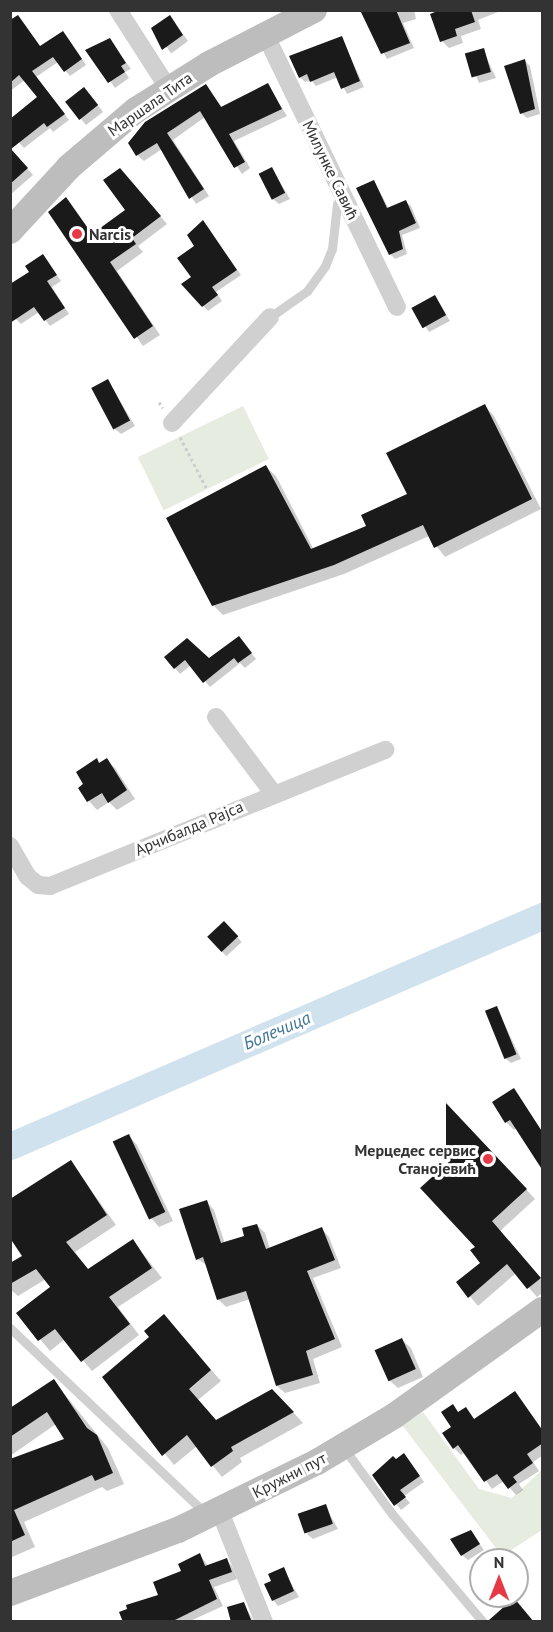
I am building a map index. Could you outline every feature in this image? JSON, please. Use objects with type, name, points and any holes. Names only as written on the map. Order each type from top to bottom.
[{"type":"main road","name":"Маршала Тита","points":[[10,231],[69,167],[108,132],[168,88],[265,34],[314,10]]},
{"type":"main road","name":"Кружни пут","points":[[10,1593],[214,1513],[343,1447],[456,1374],[543,1310]]},
{"type":"street","points":[[118,10],[168,88]]},
{"type":"street","name":"Милунке Савић","points":[[265,34],[397,307]]},
{"type":"street","points":[[172,423],[270,317]]},
{"type":"street","points":[[216,717],[273,793]]},
{"type":"street","name":"Арчибалда Рајса","points":[[10,846],[27,876],[38,885],[50,886],[273,793],[385,750]]},
{"type":"street","points":[[214,1513],[264,1622]]},
{"type":"lane","points":[[270,317],[306,291],[325,266],[332,249],[337,204],[343,194]]},
{"type":"lane","points":[[10,1328],[214,1513]]},
{"type":"lane","points":[[343,1447],[392,1514],[482,1621]]},
{"type":"path","points":[[159,402],[207,489]]},
{"type":"shaded area","points":[[243,406],[269,459],[164,510],[138,457]]},
{"type":"shaded area","points":[[423,1412],[479,1489],[512,1498],[542,1470],[542,1530],[514,1548],[496,1548],[402,1425]]},
{"type":"building","points":[[360,10],[396,10],[410,43],[381,54]]},
{"type":"building","points":[[440,10],[471,10],[475,22],[455,29],[457,36],[440,42],[430,14]]},
{"type":"building","points":[[18,15],[40,46],[63,31],[82,59],[64,72],[53,57],[32,71],[65,114],[47,127],[44,123],[11,149],[28,168],[10,184],[10,119],[37,97],[19,75],[10,83],[10,20]]},
{"type":"building","points":[[170,15],[183,35],[162,50],[151,28]]},
{"type":"building","points":[[342,36],[360,81],[341,89],[334,72],[310,82],[307,74],[299,78],[289,56]]},
{"type":"building","points":[[110,38],[126,63],[121,66],[125,72],[108,83],[85,50]]},
{"type":"building","points":[[484,48],[491,72],[472,78],[465,54]]},
{"type":"building","points":[[525,59],[535,109],[520,114],[504,66]]},
{"type":"building","points":[[268,83],[282,109],[229,134],[245,162],[234,168],[200,111],[167,133],[204,189],[189,199],[157,143],[136,156],[128,143],[145,122],[206,84],[221,107]]},
{"type":"building","points":[[84,87],[98,105],[79,120],[65,102]]},
{"type":"building","points":[[272,167],[285,193],[272,200],[259,174]]},
{"type":"building","points":[[120,168],[161,216],[132,238],[136,244],[110,262],[153,326],[134,339],[48,212],[66,197],[92,234],[125,210],[103,180]]},
{"type":"building","points":[[374,180],[387,208],[406,200],[416,223],[399,231],[403,249],[389,255],[356,188]]},
{"type":"building","points":[[203,220],[237,270],[212,287],[218,295],[202,307],[181,284],[191,277],[177,258],[194,246],[187,235]]},
{"type":"building","points":[[43,254],[57,275],[47,281],[65,308],[44,321],[34,307],[10,323],[10,284],[29,272],[25,266]]},
{"type":"building","points":[[435,295],[446,315],[423,328],[411,308]]},
{"type":"building","points":[[108,379],[130,420],[113,429],[91,388]]},
{"type":"building","points":[[485,404],[532,499],[434,548],[423,525],[334,565],[212,606],[166,518],[266,465],[311,549],[366,526],[361,515],[407,494],[386,453]]},
{"type":"building","points":[[239,636],[252,653],[238,663],[234,658],[203,683],[185,660],[174,669],[164,657],[187,638],[209,658]]},
{"type":"building","points":[[97,758],[99,763],[107,758],[127,790],[108,803],[102,793],[87,802],[78,788],[83,784],[76,772]]},
{"type":"building","points":[[224,921],[238,936],[222,952],[207,937]]},
{"type":"building","points":[[497,1006],[516,1054],[504,1059],[485,1011]]},
{"type":"building","points":[[514,1088],[543,1133],[543,1171],[510,1120],[505,1123],[492,1102]]},
{"type":"building","points":[[446,1103],[527,1189],[492,1221],[541,1278],[527,1289],[507,1264],[468,1298],[456,1282],[480,1263],[470,1250],[475,1247],[420,1188],[451,1160],[446,1155]]},
{"type":"building","points":[[129,1134],[165,1212],[149,1220],[113,1142]]},
{"type":"building","points":[[71,1160],[107,1215],[66,1242],[88,1269],[133,1239],[152,1268],[109,1297],[130,1324],[81,1362],[55,1329],[38,1341],[16,1313],[50,1287],[36,1269],[10,1284],[10,1263],[22,1256],[10,1238],[10,1199]]},
{"type":"building","points":[[207,1200],[221,1243],[244,1236],[242,1228],[257,1224],[266,1249],[322,1227],[335,1260],[307,1271],[335,1339],[306,1351],[313,1375],[276,1386],[246,1291],[217,1300],[203,1257],[196,1260],[179,1209]]},
{"type":"building","points":[[164,1314],[211,1370],[189,1389],[216,1420],[272,1389],[294,1412],[231,1447],[233,1451],[211,1467],[187,1435],[162,1456],[102,1377],[149,1337],[144,1331]]},
{"type":"building","points":[[402,1338],[416,1369],[388,1381],[375,1350]]},
{"type":"building","points":[[54,1379],[87,1428],[97,1435],[113,1473],[95,1481],[92,1475],[14,1510],[25,1535],[10,1542],[10,1459],[64,1439],[47,1412],[10,1437],[10,1408]]},
{"type":"building","points":[[515,1391],[543,1431],[543,1443],[527,1454],[533,1463],[513,1477],[517,1482],[508,1489],[497,1474],[484,1482],[458,1445],[453,1449],[442,1433],[451,1427],[441,1412],[453,1404],[458,1412],[466,1407],[474,1419]]},
{"type":"building","points":[[404,1453],[420,1476],[400,1490],[406,1497],[394,1506],[372,1475],[393,1456],[396,1459]]},
{"type":"building","points":[[326,1504],[333,1524],[304,1534],[298,1514]]},
{"type":"building","points":[[471,1530],[480,1544],[469,1548],[469,1551],[461,1556],[450,1539]]},
{"type":"building","points":[[200,1553],[205,1566],[227,1558],[232,1572],[209,1580],[217,1599],[171,1622],[123,1622],[119,1612],[127,1609],[126,1605],[158,1595],[153,1582],[181,1571],[178,1564]]},
{"type":"building","points":[[284,1567],[294,1591],[272,1601],[264,1584],[271,1581],[268,1574]]},
{"type":"building","points":[[244,1602],[251,1620],[231,1622],[227,1607]]},
{"type":"building","points":[[503,1608],[522,1608],[534,1622],[489,1622]]},
{"type":"waterway","name":"Болечица","points":[[10,1146],[542,916]]},
{"type":"place","name":"Narcis","points":[[77,234]]},
{"type":"place","name":"Мерцедес сервис Станојевић","points":[[488,1159]]}]
